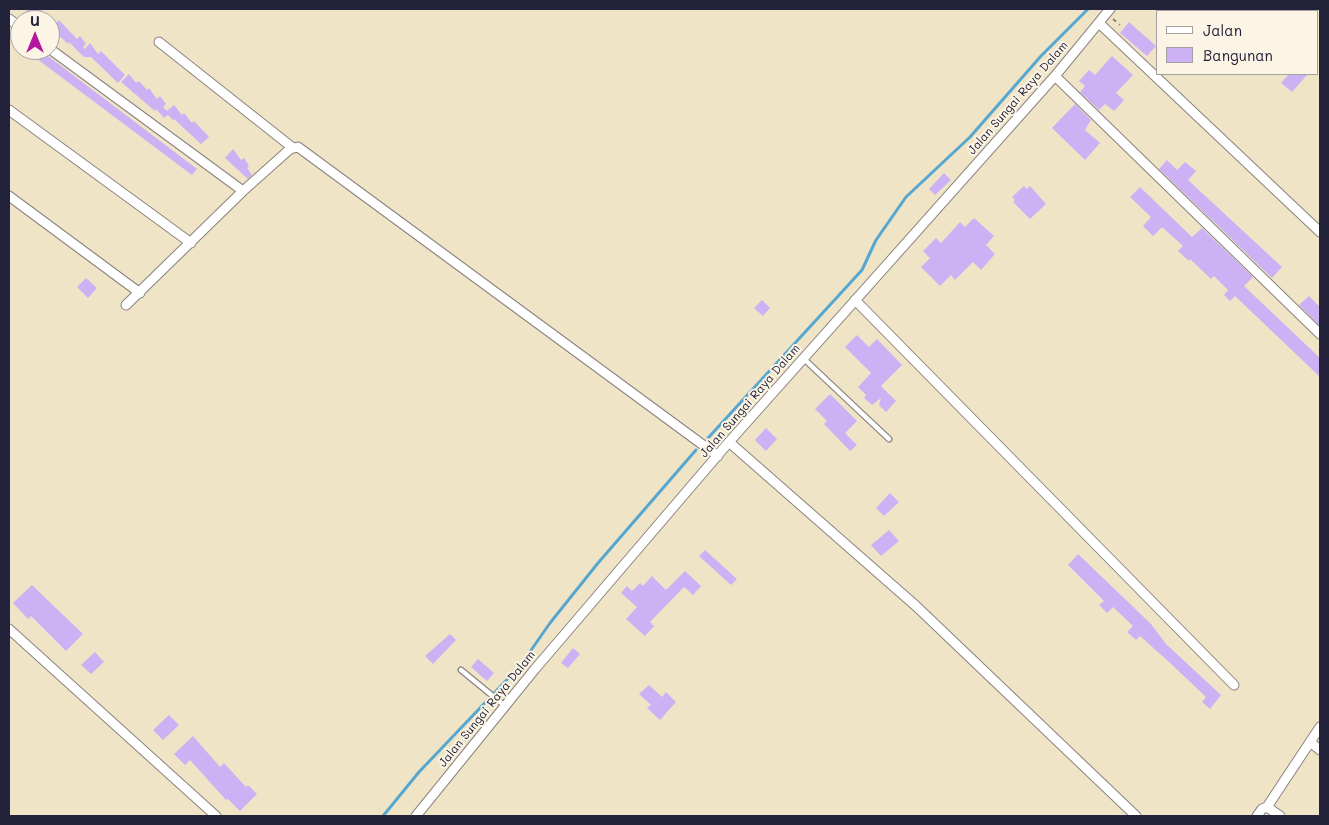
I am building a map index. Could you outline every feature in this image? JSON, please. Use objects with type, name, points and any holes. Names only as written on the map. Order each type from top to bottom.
[{"type":"street","name":"Jalan Sungai Raya Dalam","points":[[416,816],[505,706],[729,442],[1055,76],[1110,9]]},
{"type":"street","points":[[1100,23],[1320,232]]},
{"type":"street","points":[[159,42],[293,148]]},
{"type":"street","points":[[60,56],[243,191]]},
{"type":"street","points":[[1055,76],[1320,334]]},
{"type":"street","points":[[9,110],[191,243]]},
{"type":"street","points":[[126,305],[243,191],[293,148],[298,147],[563,344],[718,456]]},
{"type":"street","points":[[9,196],[140,292]]},
{"type":"street","points":[[855,300],[1234,685]]},
{"type":"street","points":[[729,442],[916,606],[1136,816]]},
{"type":"street","points":[[9,629],[216,816]]},
{"type":"street","points":[[1257,816],[1262,809],[1267,807],[1320,727]]},
{"type":"street","points":[[1310,742],[1320,750]]},
{"type":"street","points":[[1267,807],[1280,816]]},
{"type":"lane","points":[[803,358],[889,439]]},
{"type":"lane","points":[[461,670],[505,706]]},
{"type":"building","points":[[60,21],[77,39],[80,36],[86,44],[83,47],[85,49],[90,43],[98,54],[101,51],[125,75],[118,83],[91,57],[84,57],[69,42],[68,44],[60,36]]},
{"type":"building","points":[[1129,22],[1156,46],[1147,56],[1120,33]]},
{"type":"building","points":[[1112,56],[1133,75],[1116,93],[1124,100],[1114,111],[1105,104],[1099,110],[1080,92],[1085,86],[1079,81],[1089,70],[1095,75]]},
{"type":"building","points":[[38,60],[53,60],[197,169],[192,175]]},
{"type":"building","points":[[129,74],[136,83],[139,81],[147,90],[149,88],[157,99],[160,96],[166,104],[163,107],[167,111],[174,105],[182,115],[184,113],[192,123],[194,121],[209,137],[201,144],[174,119],[168,115],[164,118],[156,109],[155,111],[121,82]]},
{"type":"building","points":[[1288,75],[1307,75],[1292,92],[1281,83]]},
{"type":"building","points":[[1075,104],[1091,120],[1085,130],[1100,143],[1085,160],[1052,128]]},
{"type":"building","points":[[233,149],[241,160],[244,158],[249,166],[247,168],[252,175],[248,179],[225,158]]},
{"type":"building","points":[[1167,160],[1177,170],[1185,162],[1196,171],[1188,180],[1282,267],[1272,278],[1159,169]]},
{"type":"building","points":[[944,173],[951,180],[935,195],[929,189]]},
{"type":"building","points":[[1024,186],[1027,189],[1030,186],[1046,204],[1030,219],[1013,202],[1015,200],[1012,197]]},
{"type":"building","points":[[1140,187],[1192,237],[1202,228],[1253,277],[1244,286],[1320,358],[1320,377],[1235,296],[1230,301],[1224,295],[1228,290],[1214,276],[1211,279],[1190,259],[1189,261],[1178,251],[1183,246],[1162,227],[1153,236],[1143,226],[1151,217],[1130,197]]},
{"type":"building","points":[[974,218],[994,236],[986,245],[995,254],[981,270],[973,262],[955,280],[951,275],[940,286],[921,267],[930,258],[923,251],[936,238],[941,243],[960,222],[965,227]]},
{"type":"building","points":[[86,278],[97,288],[88,298],[77,287]]},
{"type":"building","points":[[1309,296],[1320,307],[1320,326],[1299,305]]},
{"type":"building","points":[[762,300],[770,308],[763,316],[754,308]]},
{"type":"building","points":[[857,335],[869,347],[877,339],[902,365],[881,386],[896,401],[886,412],[879,405],[881,398],[872,405],[864,398],[866,395],[858,387],[871,373],[845,347]]},
{"type":"building","points":[[830,394],[857,421],[845,433],[857,445],[850,451],[824,424],[827,421],[815,409]]},
{"type":"building","points":[[766,428],[777,439],[766,451],[755,440]]},
{"type":"building","points":[[890,493],[899,502],[884,516],[876,508]]},
{"type":"building","points":[[889,530],[899,541],[881,556],[871,545]]},
{"type":"building","points":[[705,550],[737,579],[731,585],[699,556]]},
{"type":"building","points":[[1078,554],[1151,624],[1166,644],[1221,695],[1210,709],[1202,702],[1206,697],[1169,662],[1140,636],[1136,640],[1127,632],[1133,626],[1113,607],[1107,613],[1099,605],[1104,601],[1068,565]]},
{"type":"building","points":[[685,571],[701,586],[693,595],[684,587],[650,622],[654,626],[645,636],[626,619],[637,607],[621,593],[627,586],[632,591],[640,583],[643,586],[652,576],[666,590]]},
{"type":"building","points":[[32,585],[83,634],[66,651],[31,616],[28,619],[13,603]]},
{"type":"building","points":[[450,634],[456,640],[433,664],[425,656]]},
{"type":"building","points":[[573,648],[580,654],[568,668],[561,663]]},
{"type":"building","points":[[95,652],[104,662],[91,674],[81,665]]},
{"type":"building","points":[[478,659],[494,673],[487,681],[471,667]]},
{"type":"building","points":[[649,685],[662,697],[666,692],[676,702],[660,720],[647,708],[651,705],[639,694]]},
{"type":"building","points":[[169,715],[179,725],[163,740],[153,730]]},
{"type":"building","points":[[193,736],[220,767],[224,763],[246,787],[248,785],[257,794],[240,811],[228,799],[226,800],[190,760],[185,765],[174,754]]},
{"type":"waterway","points":[[708,438],[862,270],[876,240],[906,197],[970,137],[1041,56],[1088,9]]},
{"type":"waterway","points":[[383,816],[419,772],[520,666],[550,623],[598,563],[696,450]]}]
